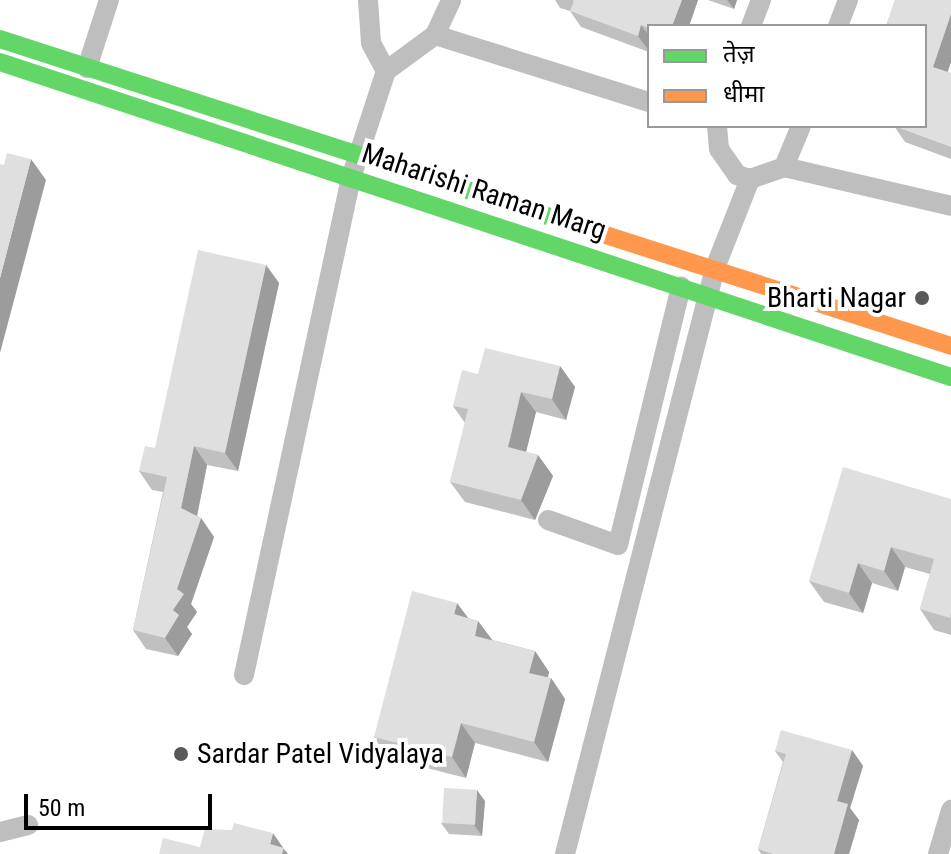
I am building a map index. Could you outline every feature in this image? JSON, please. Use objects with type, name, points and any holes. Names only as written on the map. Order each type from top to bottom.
[{"type":"main road","name":"Maharishi Raman Marg","points":[[0,39],[951,346]]},
{"type":"main road","name":"Maharishi Raman Marg","points":[[0,62],[951,377]]},
{"type":"street","points":[[87,68],[109,0]]},
{"type":"street","points":[[368,0],[371,43],[386,71]]},
{"type":"street","points":[[244,675],[358,155],[386,71],[435,35],[451,0]]},
{"type":"street","points":[[752,24],[761,0]]},
{"type":"street","points":[[839,24],[848,0]]},
{"type":"street","points":[[435,35],[647,101]]},
{"type":"street","points":[[717,128],[719,149],[737,175],[750,179],[784,167],[951,206]]},
{"type":"street","points":[[784,167],[800,128]]},
{"type":"street","points":[[565,854],[715,268],[750,179]]},
{"type":"street","points":[[548,520],[618,545],[681,287]]},
{"type":"street","points":[[938,854],[951,810]]},
{"type":"street","points":[[0,832],[28,825]]},
{"type":"building","points":[[682,0],[673,24],[647,24],[647,27],[641,25],[638,36],[570,11],[574,1]]},
{"type":"building","points":[[895,0],[951,0],[951,14],[933,67],[951,73],[951,147],[899,128],[927,128],[927,24],[887,23]]},
{"type":"building","points":[[7,153],[31,159],[0,278],[0,164],[4,165]]},
{"type":"building","points":[[198,250],[266,265],[225,453],[194,446],[181,508],[201,518],[177,589],[184,594],[173,610],[179,615],[165,638],[133,630],[167,477],[139,471],[145,446],[155,448]]},
{"type":"building","points":[[485,348],[560,366],[552,399],[521,392],[508,447],[538,455],[521,500],[450,482],[468,409],[453,406],[462,370],[478,374]]},
{"type":"building","points":[[843,467],[951,499],[950,618],[920,609],[934,559],[891,547],[884,571],[858,563],[849,593],[809,581]]},
{"type":"building","points":[[412,591],[457,603],[454,614],[478,621],[475,636],[535,651],[529,673],[551,678],[534,742],[461,723],[452,757],[374,737]]},
{"type":"building","points":[[781,730],[852,750],[837,801],[848,804],[834,854],[773,854],[758,849],[786,754],[775,751]]},
{"type":"building","points":[[444,788],[477,790],[475,825],[442,823]]},
{"type":"building","points":[[234,823],[273,833],[270,844],[284,848],[282,854],[159,854],[163,838],[200,847],[205,829],[232,830]]},
{"type":"traffic: fast","points":[[0,39],[584,228]]},
{"type":"traffic: fast","points":[[0,62],[951,377]]},
{"type":"traffic: slow","points":[[584,228],[951,346]]},
{"type":"place","name":"Bharti Nagar","points":[[922,298]]},
{"type":"place","name":"Sardar Patel Vidyalaya","points":[[181,754]]}]
